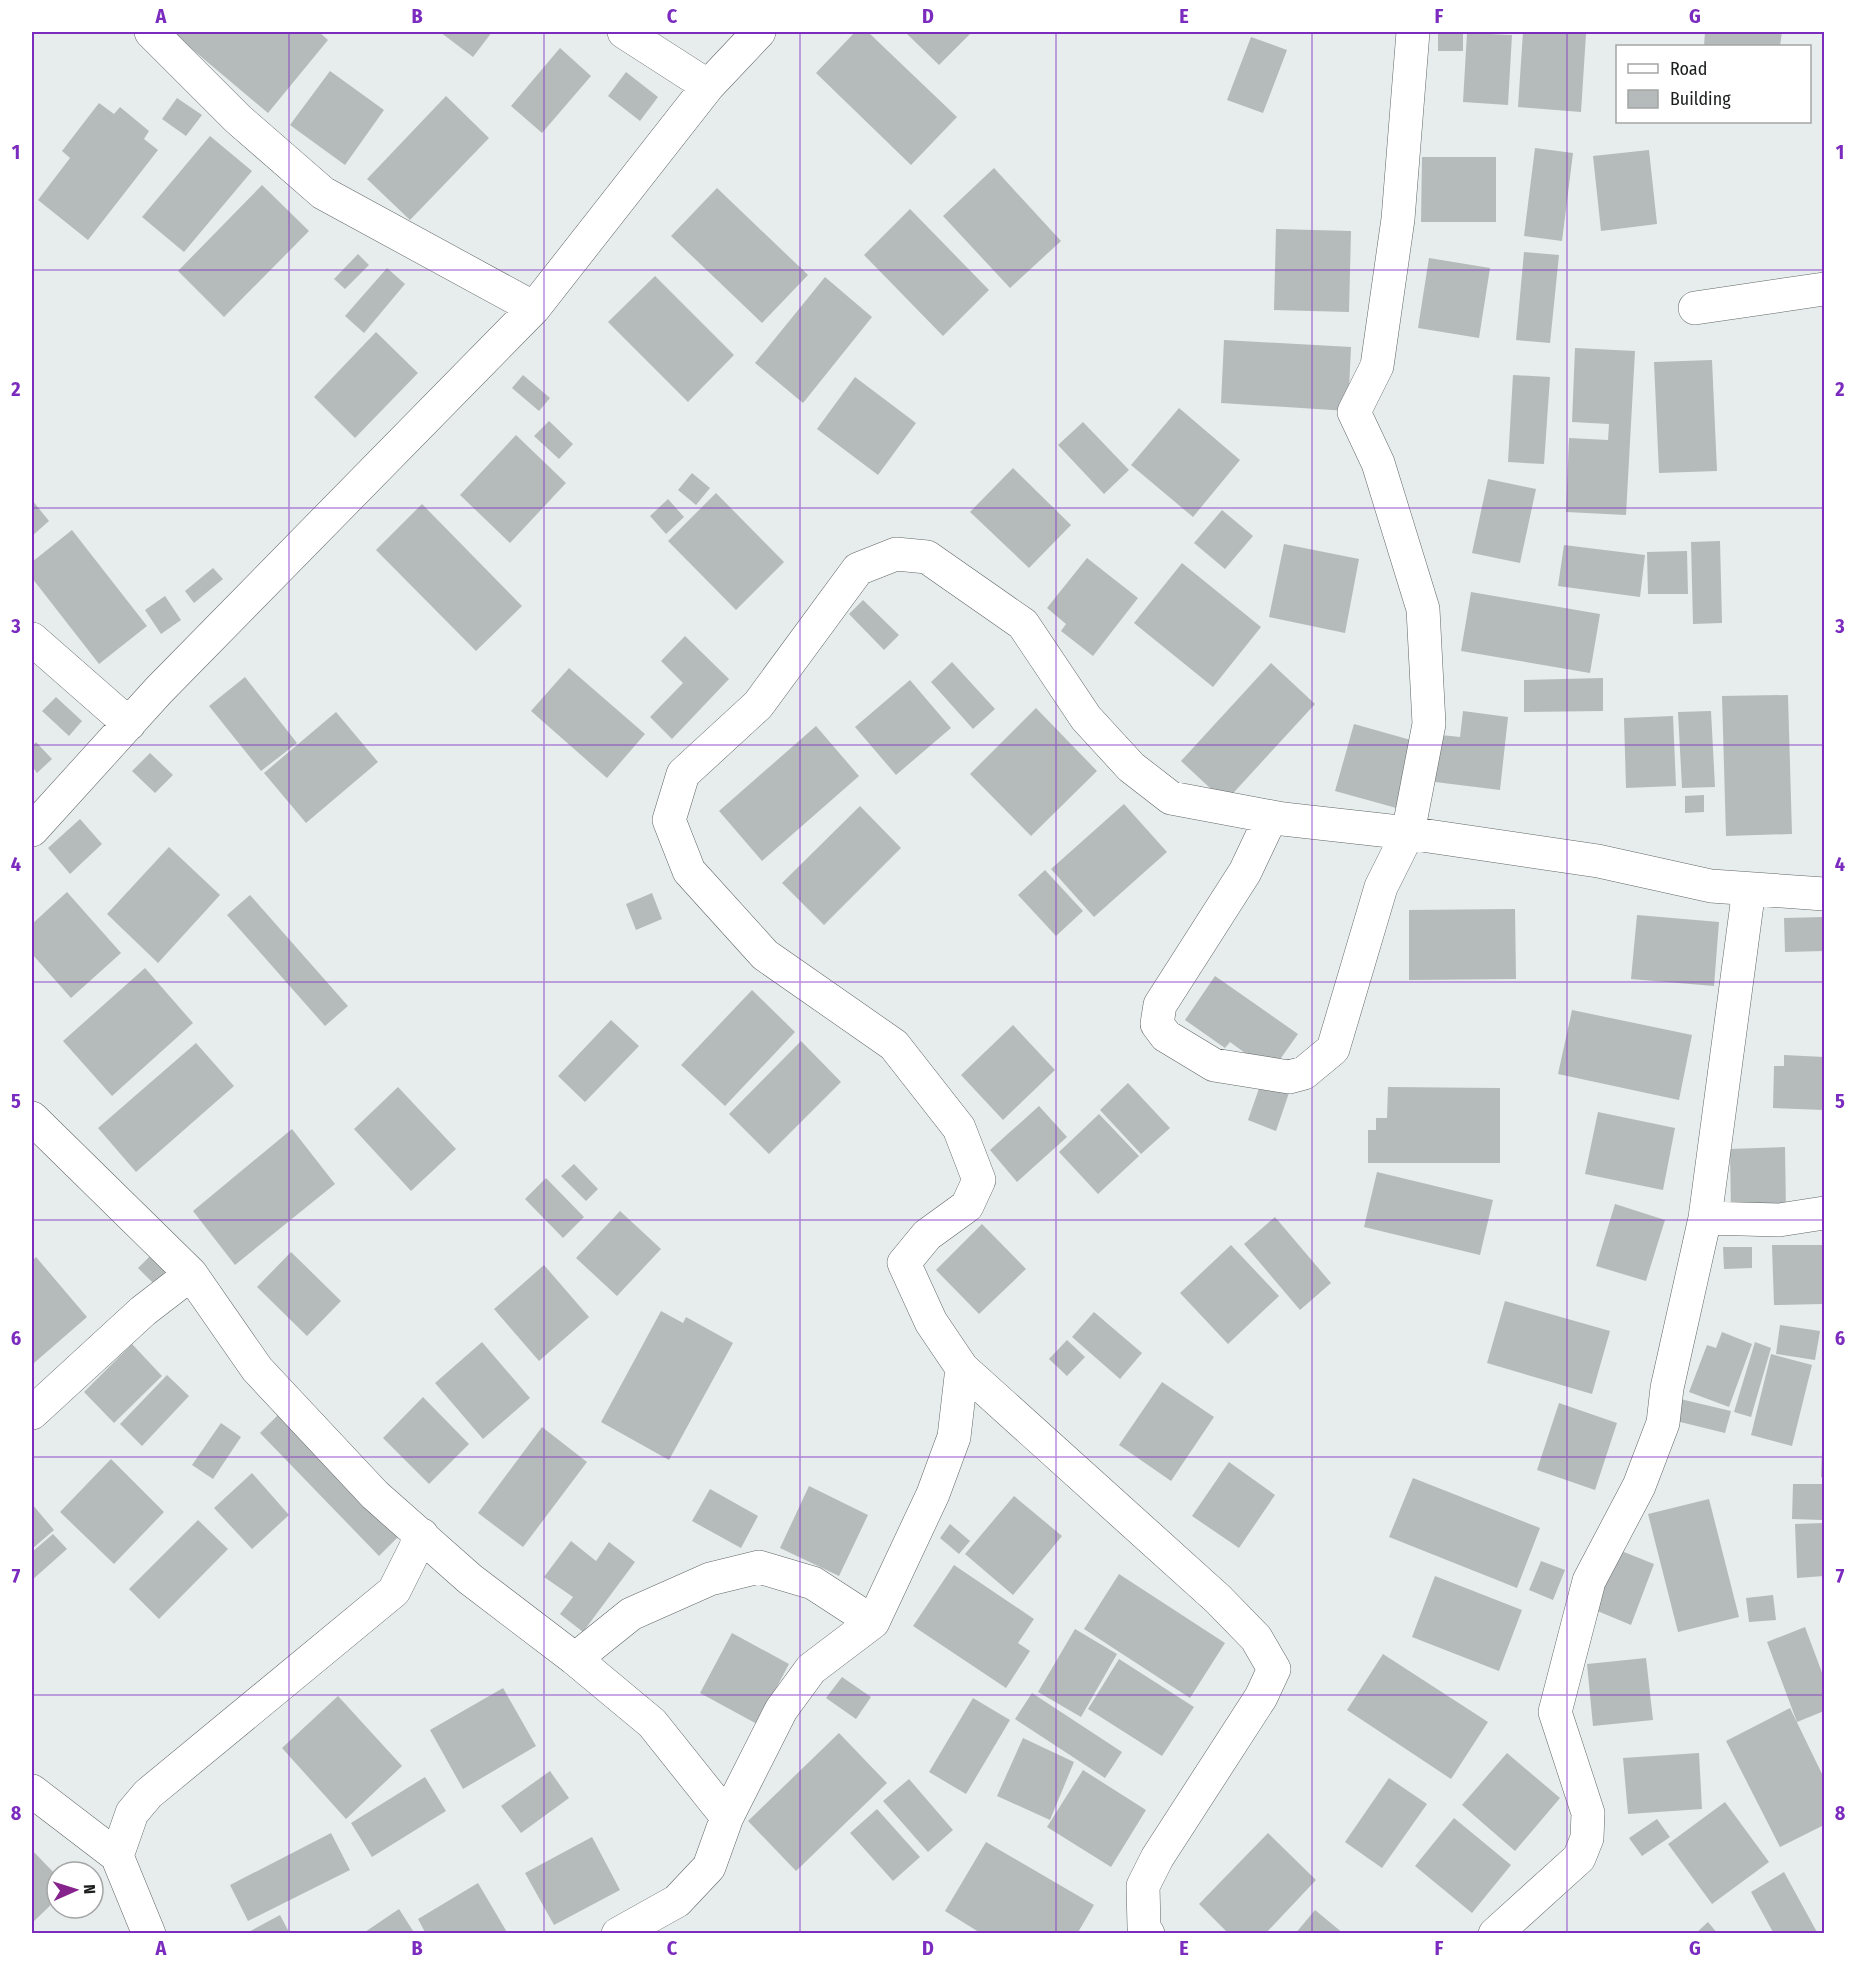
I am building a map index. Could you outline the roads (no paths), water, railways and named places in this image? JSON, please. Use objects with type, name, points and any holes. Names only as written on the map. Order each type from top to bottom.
[{"type":"street","points":[[151,32],[238,119],[323,194],[534,308]]},
{"type":"street","points":[[624,32],[708,86]]},
{"type":"street","points":[[32,830],[129,724],[534,308],[708,86],[759,32]]},
{"type":"street","points":[[1271,818],[1245,872],[1160,1005],[1157,1024],[1166,1036],[1214,1065],[1289,1077],[1304,1073],[1333,1049],[1381,887],[1408,833],[1429,724],[1423,609],[1378,463],[1354,412],[1377,366],[1398,219],[1413,32]]},
{"type":"street","points":[[1695,308],[1824,289]]},
{"type":"street","points":[[1148,1934],[1144,1927],[1143,1886],[1157,1858],[1261,1697],[1274,1669],[1256,1638],[1218,1599],[962,1368],[931,1322],[904,1263],[927,1235],[967,1206],[980,1180],[959,1128],[894,1045],[765,956],[689,871],[669,820],[683,774],[758,705],[858,569],[896,554],[927,557],[1023,624],[1086,718],[1131,767],[1171,798],[1271,818],[1408,833],[1598,861],[1711,886],[1824,894]]},
{"type":"street","points":[[32,639],[129,724]]},
{"type":"street","points":[[1494,1934],[1579,1858],[1587,1838],[1588,1813],[1555,1712],[1590,1581],[1639,1486],[1663,1423],[1667,1388],[1706,1218],[1749,889]]},
{"type":"street","points":[[32,1118],[191,1274],[257,1369],[375,1495],[470,1579],[575,1659],[652,1723],[727,1817]]},
{"type":"street","points":[[1706,1218],[1779,1220],[1824,1214]]},
{"type":"street","points":[[32,1413],[143,1311],[191,1274]]},
{"type":"street","points":[[618,1934],[677,1901],[709,1867],[727,1817],[782,1710],[811,1669],[873,1622],[933,1494],[954,1437],[962,1368]]},
{"type":"street","points":[[117,1856],[132,1814],[148,1794],[394,1591],[422,1535]]},
{"type":"street","points":[[575,1659],[631,1614],[710,1579],[759,1567],[813,1583],[873,1622]]},
{"type":"street","points":[[32,1791],[117,1856],[149,1934]]}]
